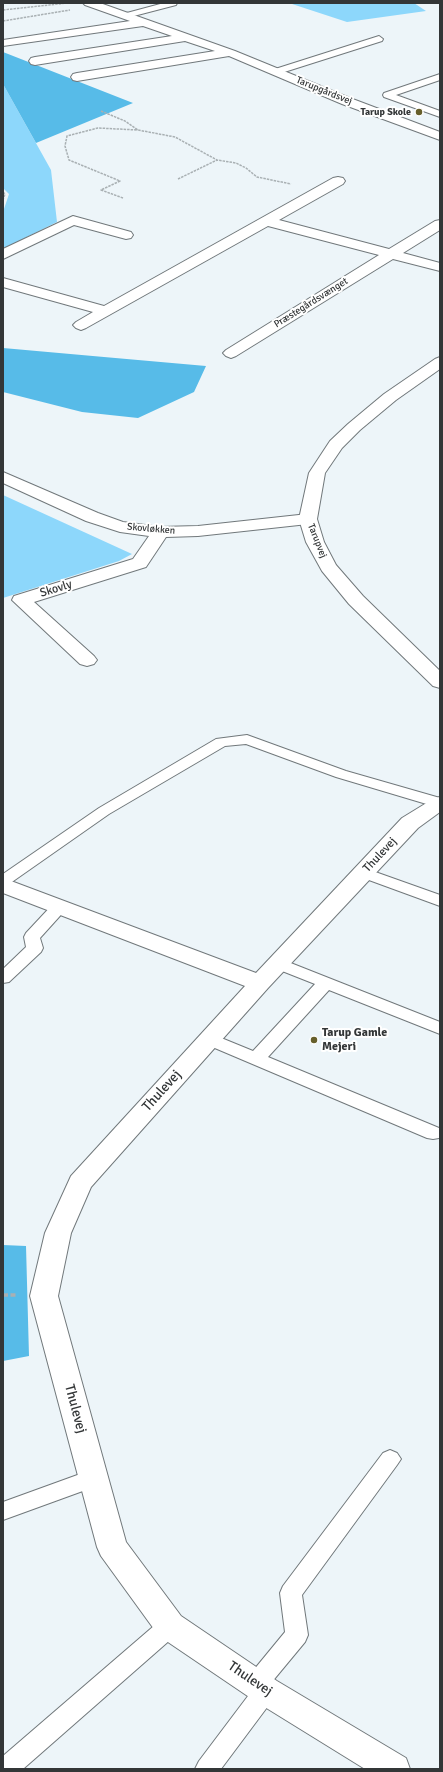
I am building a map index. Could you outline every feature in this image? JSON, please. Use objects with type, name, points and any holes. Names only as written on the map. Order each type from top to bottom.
[{"type":"street","name":"Tarupgårdsvej","points":[[93,5],[231,53],[346,101],[440,136]]},
{"type":"street","name":"Tarupgårdsvej","points":[[3,43],[143,22]]},
{"type":"street","name":"Tarupgårdsvej","points":[[35,61],[186,37]]},
{"type":"street","points":[[77,77],[231,53]]},
{"type":"street","points":[[81,325],[338,181]]},
{"type":"street","points":[[3,255],[73,220],[126,235]]},
{"type":"street","points":[[267,220],[440,267]]},
{"type":"street","name":"Præstegårdsvænget","points":[[231,353],[440,224]]},
{"type":"street","points":[[3,282],[106,311]]},
{"type":"street","name":"Tarupvej","points":[[439,680],[356,600],[328,568],[315,542],[308,519],[317,473],[336,445],[354,427],[390,397],[440,362]]},
{"type":"street","name":"Skovløkken","points":[[3,477],[92,517],[120,527],[160,532],[198,531],[308,519]]},
{"type":"street","name":"Skovly","points":[[87,660],[22,600],[140,563],[160,532]]},
{"type":"street","name":"Thulevej","points":[[394,1769],[261,1687],[170,1626],[112,1547],[44,1296],[58,1233],[80,1183],[278,963],[410,823],[440,803]]},
{"type":"street","points":[[3,885],[260,983]]},
{"type":"lane","points":[[126,16],[173,3]]},
{"type":"lane","points":[[275,72],[379,39]]},
{"type":"lane","points":[[440,77],[387,96],[440,114]]},
{"type":"lane","points":[[3,881],[104,811],[221,742],[247,738],[341,774],[440,803]]},
{"type":"lane","points":[[364,873],[440,901]]},
{"type":"lane","points":[[3,978],[35,948],[32,937],[60,907]]},
{"type":"lane","points":[[278,963],[440,1028]]},
{"type":"lane","points":[[256,1059],[326,982]]},
{"type":"lane","points":[[209,1039],[434,1133]]},
{"type":"lane","points":[[206,1769],[297,1635],[291,1593],[390,1459]]},
{"type":"lane","points":[[3,1512],[94,1478]]},
{"type":"lane","points":[[6,1769],[170,1626]]},
{"type":"path","points":[[3,10],[69,3]]},
{"type":"path","points":[[3,21],[93,5]]},
{"type":"path","points":[[101,111],[125,121],[138,130]]},
{"type":"path","points":[[124,198],[101,190],[120,181],[69,160],[64,146],[67,136],[98,128],[138,130],[175,137],[217,160],[236,163],[246,168],[257,177],[281,181],[317,193]]},
{"type":"path","points":[[178,179],[217,160]]},
{"type":"path","points":[[3,192],[5,194],[3,200]]},
{"type":"shaded area","points":[[289,3],[414,3],[426,11],[347,22]]},
{"type":"shaded area","points":[[3,52],[133,103],[36,143],[3,84]]},
{"type":"shaded area","points":[[3,84],[51,170],[57,222],[7,247],[3,247],[3,212],[9,194],[3,188]]},
{"type":"shaded area","points":[[3,348],[206,366],[194,392],[138,418],[82,412],[3,392]]},
{"type":"shaded area","points":[[3,495],[132,554],[119,561],[3,598]]},
{"type":"shaded area","points":[[3,1245],[26,1246],[29,1356],[3,1361]]},
{"type":"place","name":"Tarup Skole","points":[[419,112]]},
{"type":"place","name":"Tarup Gamle Mejeri","points":[[314,1040]]}]
